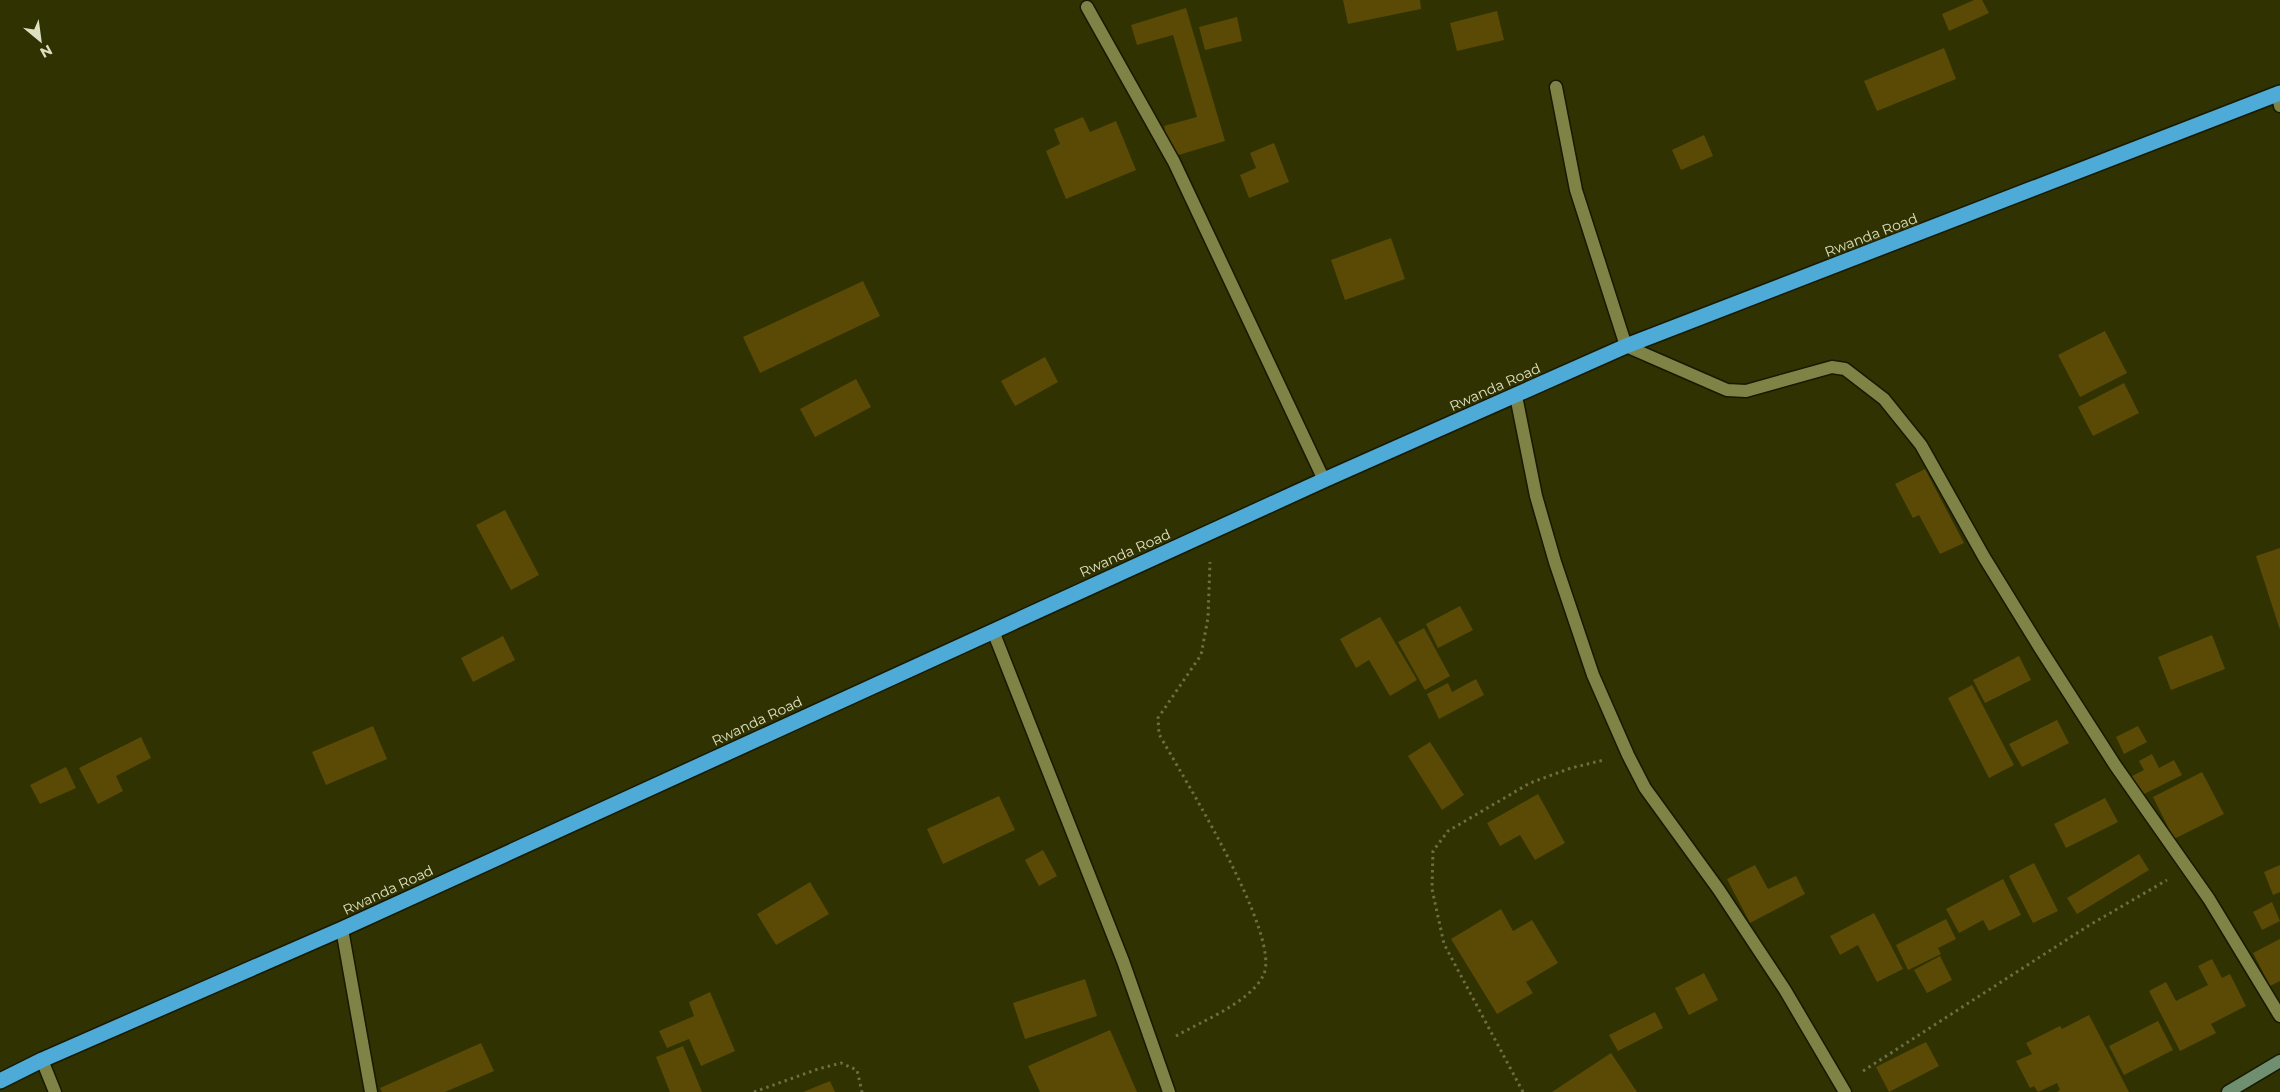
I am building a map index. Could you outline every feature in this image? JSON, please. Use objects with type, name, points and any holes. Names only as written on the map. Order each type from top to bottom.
[{"type":"highway","name":"Rwanda Road","points":[[0,1081],[42,1060],[342,929],[1324,480],[1626,346],[2279,98]]},
{"type":"street","points":[[1087,7],[1174,162],[1324,480]]},
{"type":"street","points":[[1556,87],[1576,190],[1626,346],[1727,390],[1746,391],[1832,367],[1845,369],[1884,400],[1921,445],[1984,557],[2040,648],[2115,765],[2209,899],[2280,1016]]},
{"type":"street","points":[[1516,396],[1536,496],[1555,562],[1593,675],[1628,755],[1645,788],[1719,890],[1785,990],[1843,1089]]},
{"type":"street","points":[[993,631],[1123,961],[1169,1092]]},
{"type":"street","points":[[342,929],[372,1092]]},
{"type":"street","points":[[42,1060],[55,1092]]},
{"type":"street","points":[[2228,1092],[2280,1061]]},
{"type":"path","points":[[1154,1049],[1243,1000],[1264,974],[1264,958],[1259,927],[1243,887],[1159,734],[1158,718],[1201,655],[1208,618],[1212,532]]},
{"type":"path","points":[[1523,1092],[1444,944],[1432,890],[1433,851],[1448,831],[1530,783],[1571,768],[1628,755]]},
{"type":"path","points":[[1843,1089],[2088,926],[2186,868]]},
{"type":"path","points":[[754,1092],[818,1068],[841,1064],[857,1070],[862,1092]]},
{"type":"building","points":[[1343,0],[1420,0],[1421,9],[1348,24]]},
{"type":"building","points":[[1974,0],[1982,0],[1989,13],[1949,31],[1942,14]]},
{"type":"building","points":[[1186,8],[1225,141],[1172,157],[1164,126],[1197,117],[1173,35],[1137,45],[1131,25]]},
{"type":"building","points":[[1497,11],[1504,40],[1457,51],[1450,23]]},
{"type":"building","points":[[1237,17],[1242,41],[1205,50],[1199,27]]},
{"type":"building","points":[[1944,48],[1956,79],[1877,111],[1864,81]]},
{"type":"building","points":[[1083,117],[1090,132],[1116,121],[1136,170],[1066,199],[1046,151],[1060,144],[1054,129]]},
{"type":"building","points":[[1704,135],[1713,156],[1681,170],[1672,150]]},
{"type":"building","points":[[1274,143],[1289,182],[1249,198],[1240,175],[1256,168],[1250,153]]},
{"type":"building","points":[[1391,238],[1405,279],[1345,300],[1331,260]]},
{"type":"building","points":[[863,281],[880,316],[760,373],[743,337]]},
{"type":"building","points":[[2105,331],[2127,373],[2080,397],[2058,355]]},
{"type":"building","points":[[1045,357],[1058,382],[1015,406],[1001,381]]},
{"type":"building","points":[[856,379],[871,407],[815,437],[800,409]]},
{"type":"building","points":[[2124,383],[2139,413],[2093,436],[2078,407]]},
{"type":"building","points":[[1925,469],[1964,543],[1940,554],[1919,515],[1913,518],[1895,484]]},
{"type":"building","points":[[505,510],[539,575],[511,590],[476,525]]},
{"type":"building","points":[[2280,548],[2280,630],[2256,556]]},
{"type":"building","points":[[1460,606],[1473,630],[1438,648],[1426,624]]},
{"type":"building","points":[[1380,617],[1417,680],[1390,696],[1369,660],[1356,668],[1340,639]]},
{"type":"building","points":[[1424,628],[1450,676],[1425,690],[1398,642]]},
{"type":"building","points":[[2212,635],[2225,669],[2171,690],[2158,657]]},
{"type":"building","points":[[503,636],[515,660],[473,682],[461,658]]},
{"type":"building","points":[[2019,656],[2031,680],[1985,703],[1973,680]]},
{"type":"building","points":[[1476,679],[1484,695],[1439,719],[1427,694],[1448,683],[1452,692]]},
{"type":"building","points":[[1972,685],[2014,765],[1989,778],[1948,698]]},
{"type":"building","points":[[2057,720],[2069,743],[2022,767],[2009,744]]},
{"type":"building","points":[[373,726],[387,759],[326,785],[312,752]]},
{"type":"building","points":[[2138,726],[2147,742],[2124,754],[2116,737]]},
{"type":"building","points":[[141,737],[151,758],[116,776],[123,791],[98,804],[79,768]]},
{"type":"building","points":[[1430,742],[1464,795],[1442,810],[1408,756]]},
{"type":"building","points":[[2152,754],[2159,768],[2174,760],[2182,775],[2140,796],[2130,777],[2144,770],[2139,761]]},
{"type":"building","points":[[66,767],[76,788],[40,804],[30,785]]},
{"type":"building","points":[[2202,772],[2224,814],[2174,839],[2153,797]]},
{"type":"building","points":[[1538,794],[1565,843],[1535,860],[1520,835],[1500,846],[1487,823]]},
{"type":"building","points":[[999,796],[1015,830],[943,864],[927,829]]},
{"type":"building","points":[[2105,798],[2118,822],[2066,848],[2054,824]]},
{"type":"building","points":[[1043,850],[1057,876],[1039,886],[1025,860]]},
{"type":"building","points":[[2139,854],[2149,870],[2077,914],[2067,898]]},
{"type":"building","points":[[2034,863],[2058,911],[2033,923],[2009,876]]},
{"type":"building","points":[[1755,865],[1768,889],[1796,876],[1805,894],[1750,923],[1727,879]]},
{"type":"building","points":[[2280,865],[2280,892],[2273,895],[2264,872]]},
{"type":"building","points":[[2003,879],[2021,915],[1989,931],[1983,920],[1959,933],[1946,909]]},
{"type":"building","points":[[810,882],[829,914],[776,945],[757,914]]},
{"type":"building","points":[[2272,902],[2280,921],[2262,930],[2253,912]]},
{"type":"building","points":[[1501,909],[1513,931],[1532,920],[1558,963],[1526,982],[1533,993],[1497,1014],[1451,939]]},
{"type":"building","points":[[1874,913],[1903,969],[1877,982],[1858,945],[1840,955],[1830,936]]},
{"type":"building","points":[[1946,919],[1956,939],[1938,948],[1941,954],[1908,970],[1896,945]]},
{"type":"building","points":[[2280,939],[2280,981],[2270,986],[2253,953]]},
{"type":"building","points":[[1940,956],[1952,980],[1927,993],[1914,970]]},
{"type":"building","points":[[2212,959],[2222,978],[2230,974],[2246,1006],[2211,1024],[2216,1033],[2180,1051],[2149,991],[2166,982],[2176,1001],[2208,985],[2198,966]]},
{"type":"building","points":[[1704,973],[1718,1000],[1689,1015],[1675,988]]},
{"type":"building","points":[[1085,979],[1097,1016],[1025,1039],[1013,1003]]},
{"type":"building","points":[[710,992],[735,1051],[701,1066],[689,1039],[667,1048],[659,1031],[694,1016],[689,1002]]},
{"type":"building","points":[[1655,1012],[1663,1028],[1618,1051],[1609,1035]]},
{"type":"building","points":[[2089,1015],[2129,1092],[2057,1092],[2060,1090],[2057,1083],[2038,1092],[2034,1086],[2030,1088],[2016,1061],[2032,1054],[2026,1043],[2060,1026],[2062,1029]]},
{"type":"building","points":[[2158,1021],[2173,1050],[2124,1075],[2109,1046]]},
{"type":"building","points":[[1110,1030],[1137,1092],[1040,1092],[1028,1066]]},
{"type":"building","points":[[1926,1042],[1939,1066],[1889,1092],[1876,1067]]},
{"type":"building","points":[[481,1043],[494,1071],[445,1092],[382,1092],[380,1088]]},
{"type":"building","points":[[683,1046],[702,1092],[670,1092],[656,1057]]},
{"type":"building","points":[[1611,1053],[1637,1092],[1552,1092]]},
{"type":"building","points":[[830,1081],[835,1092],[803,1092]]}]
